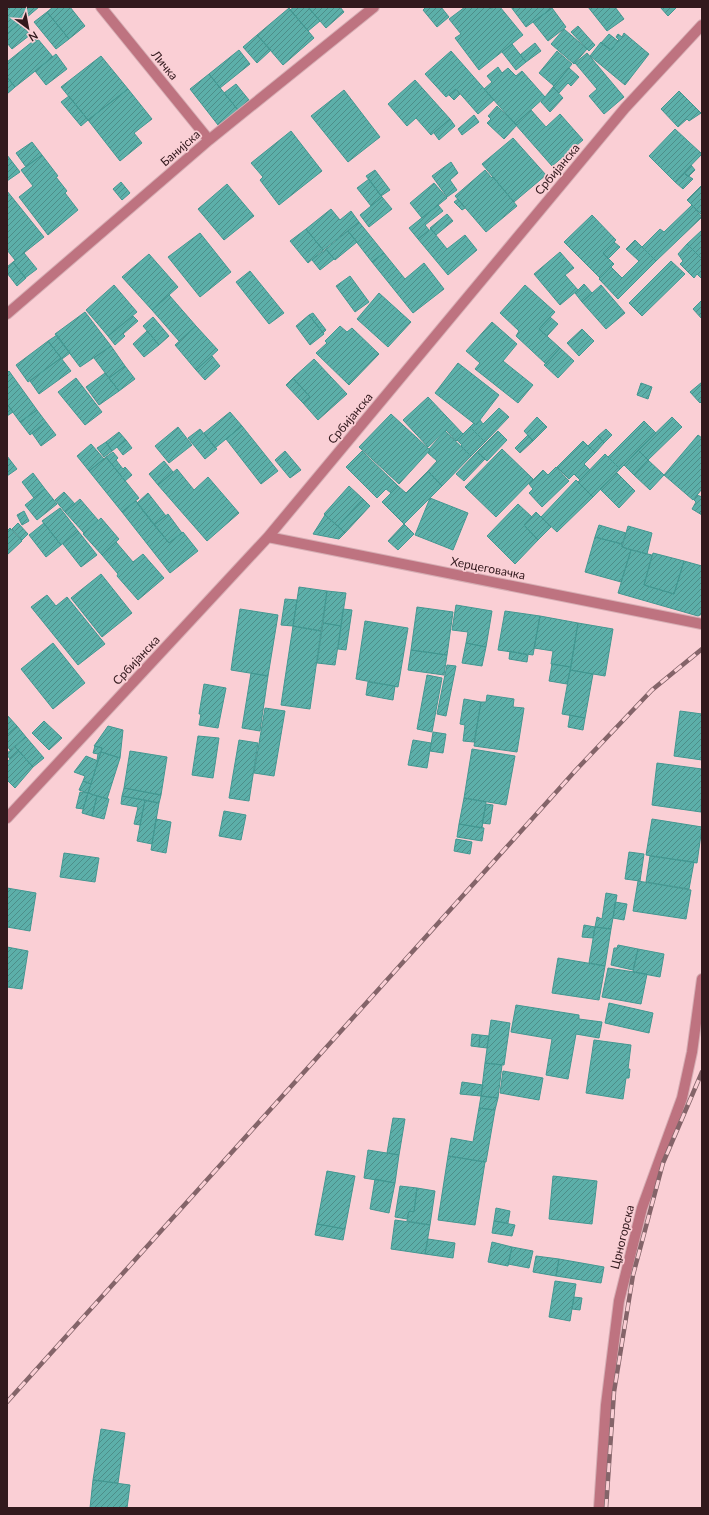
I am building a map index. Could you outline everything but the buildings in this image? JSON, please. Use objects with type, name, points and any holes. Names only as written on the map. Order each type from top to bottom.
[{"type":"street","name":"Личка","points":[[101,7],[209,140]]},
{"type":"street","name":"Банијска","points":[[7,314],[209,140],[374,7]]},
{"type":"street","name":"Србијанска","points":[[7,818],[268,537],[625,108],[702,25]]},
{"type":"street","name":"Херцеговачка","points":[[268,537],[702,624]]},
{"type":"street","name":"Црногорска","points":[[599,1508],[606,1406],[619,1301],[642,1208],[682,1098],[692,1052],[702,979]]},
{"type":"railway","points":[[7,1402],[576,770],[652,690],[702,649]]},
{"type":"railway","points":[[606,1508],[614,1392],[633,1275],[663,1163],[702,1072]]}]
